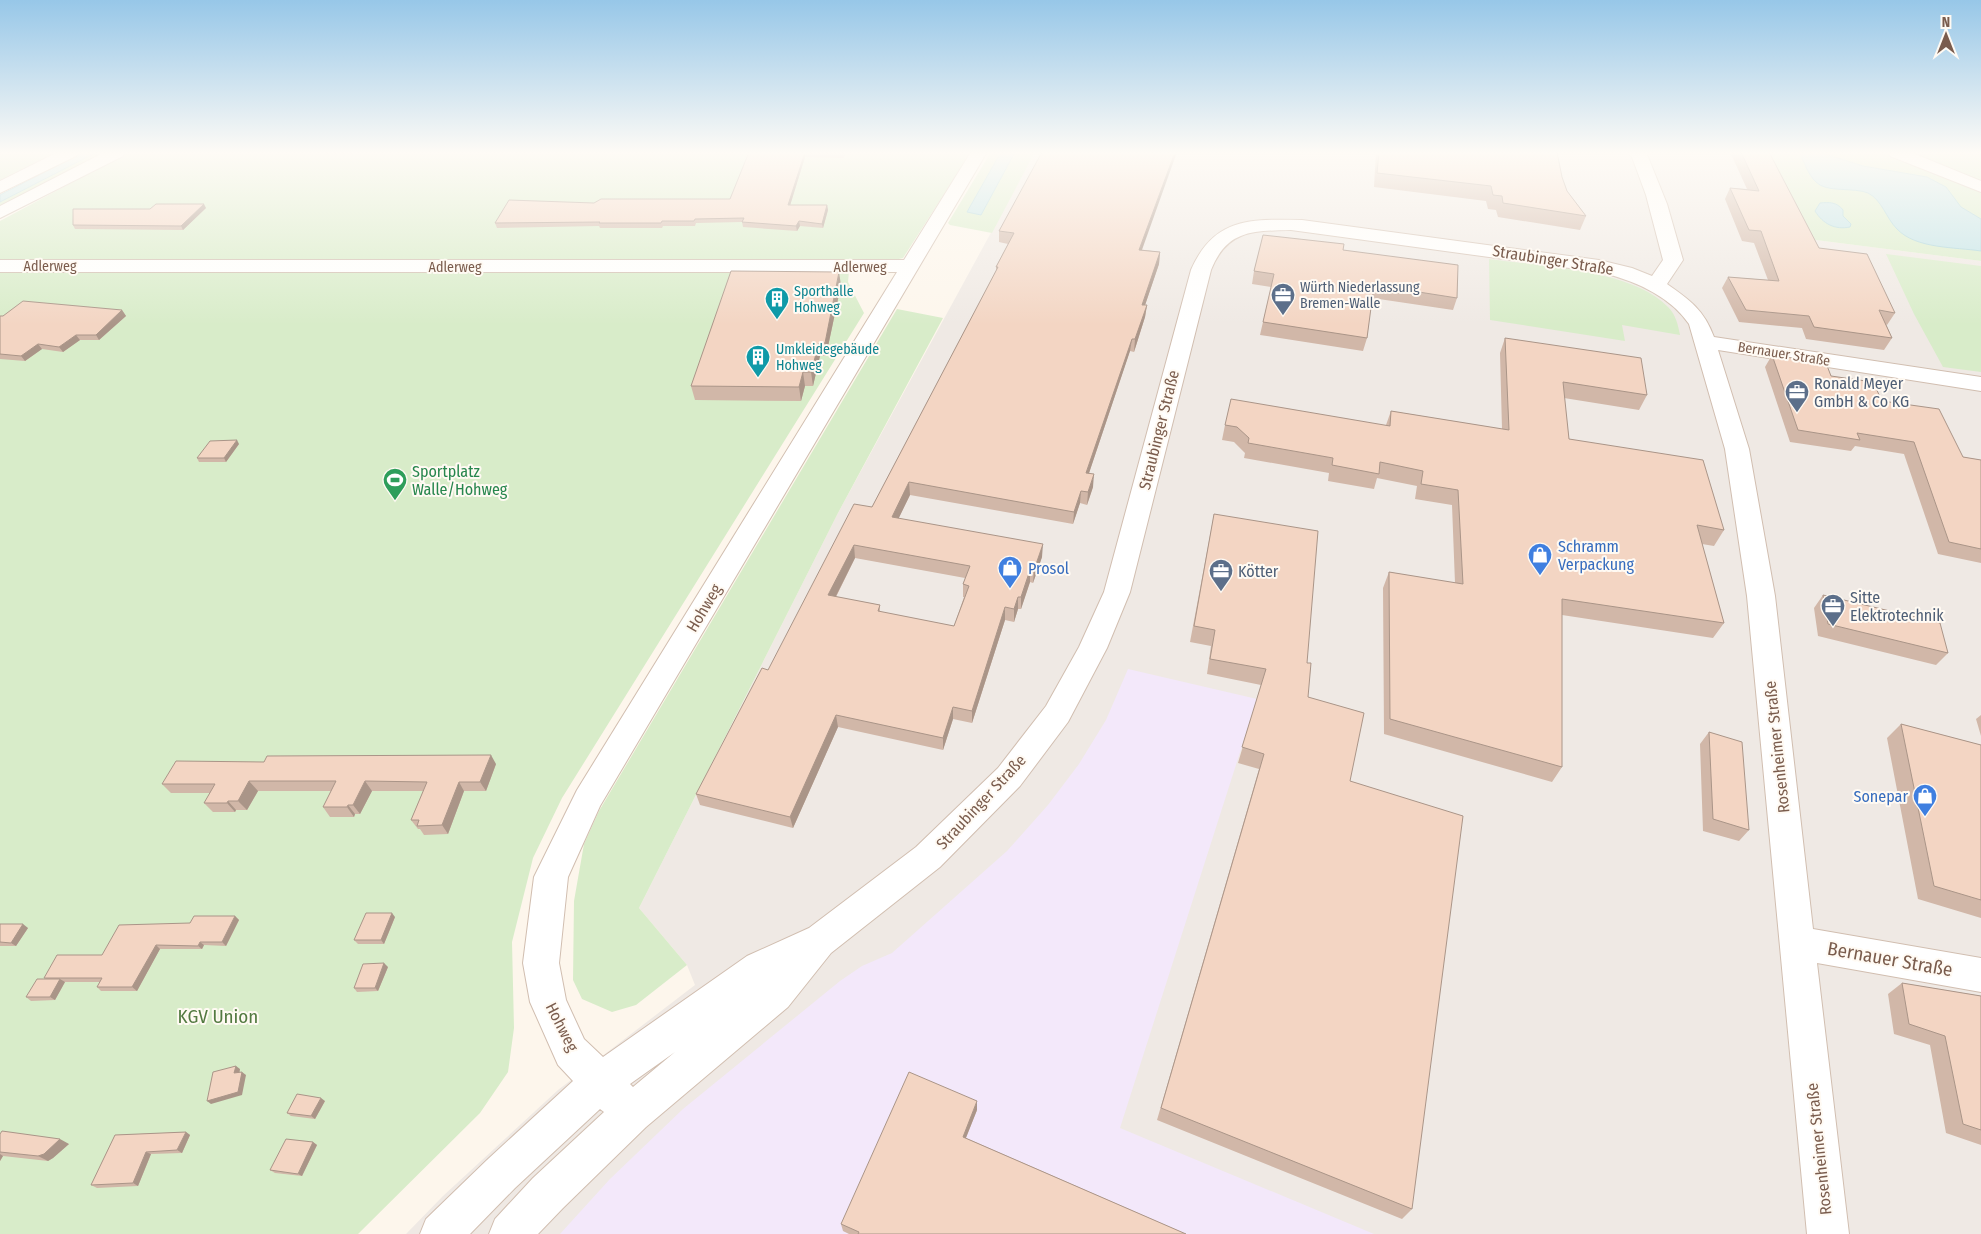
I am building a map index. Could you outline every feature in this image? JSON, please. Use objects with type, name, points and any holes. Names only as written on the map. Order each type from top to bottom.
[{"type":"street","name":"Hohweg","points":[[632,1113],[571,1052],[548,1002],[541,963],[552,877],[588,799],[944,210]]},
{"type":"street","points":[[1641,278],[1673,260],[1668,248],[1659,210]]},
{"type":"street","name":"Straubinger Straße","points":[[632,1113],[775,995],[821,940],[928,857],[1009,777],[1057,714],[1093,648],[1117,592],[1196,286],[1211,249],[1222,238],[1242,230],[1268,224],[1302,225],[1599,266],[1641,278]]},
{"type":"street","points":[[1641,278],[1650,262],[1668,248]]},
{"type":"street","name":"Adlerweg","points":[[0,266],[910,266]]},
{"type":"street","name":"Rosenheimer Straße","points":[[1641,278],[1688,308],[1698,324],[1737,449],[1761,596],[1828,1234]]},
{"type":"street","name":"Bernauer Straße","points":[[1705,342],[1981,384]]},
{"type":"street","name":"Straubinger Straße","points":[[601,1082],[760,968],[821,940]]},
{"type":"street","name":"Bernauer Straße","points":[[1798,943],[1981,974]]},
{"type":"street","points":[[441,1234],[501,1174],[601,1082]]},
{"type":"street","points":[[510,1234],[548,1193],[632,1113]]},
{"type":"shaded area","points":[[1004,210],[1793,210],[1808,239],[1981,261],[1981,1234],[406,1234],[443,1196],[558,1090],[695,985],[687,965],[639,908],[838,513]]},
{"type":"shaded area","points":[[1128,669],[1257,699],[1120,1128],[1374,1234],[560,1234],[610,1179],[683,1109],[840,981],[862,966],[892,953],[1007,851],[1048,805],[1079,764],[1106,720]]},
{"type":"green space","name":"KGV Union","points":[[21,210],[934,210],[903,258],[849,271],[848,282],[864,313],[562,798],[533,858],[512,942],[514,1028],[508,1072],[480,1113],[358,1234],[0,1234],[0,221]]},
{"type":"green space","points":[[956,210],[968,210],[967,212],[981,215],[984,210],[1004,210],[992,233],[950,225],[948,223]]},
{"type":"green space","points":[[1793,210],[1981,210],[1981,261],[1808,239]]},
{"type":"green space","points":[[1886,254],[1981,266],[1981,372],[1943,367],[1914,314]]},
{"type":"green space","points":[[1489,259],[1584,271],[1632,284],[1652,294],[1671,310],[1680,335],[1622,325],[1625,341],[1490,320]]},
{"type":"green space","points":[[897,309],[943,318],[838,513],[639,908],[687,965],[636,1005],[612,1012],[582,999],[573,980],[574,901],[584,844],[599,811]]},
{"type":"water","points":[[968,210],[984,210],[981,215],[967,212]]},
{"type":"water","points":[[1843,210],[1843,216],[1851,224],[1850,227],[1834,227],[1826,223],[1815,211]]},
{"type":"water","points":[[1883,210],[1965,210],[1981,219],[1981,251],[1925,244],[1905,236],[1893,225]]},
{"type":"building","points":[[73,210],[198,210],[181,226],[73,225]]},
{"type":"building","points":[[503,210],[826,210],[822,224],[799,221],[796,226],[742,222],[744,218],[695,219],[694,221],[662,221],[661,223],[495,223]]},
{"type":"building","points":[[1011,210],[1154,210],[1139,250],[1160,252],[1142,305],[1147,305],[1135,339],[1132,339],[1086,473],[1094,474],[1088,492],[1081,491],[1074,512],[909,482],[892,517],[1043,544],[1034,570],[1030,570],[1021,597],[1018,597],[1014,609],[1005,607],[972,711],[953,707],[943,738],[836,715],[790,817],[696,794],[762,668],[768,670],[854,504],[872,507],[1014,233],[999,231]],"holes":[[[854,545],[970,566],[963,584],[969,586],[954,626],[878,611],[880,605],[828,595]]]},
{"type":"building","points":[[1545,210],[1581,210],[1586,216]]},
{"type":"building","points":[[1740,210],[1799,210],[1819,248],[1867,254],[1895,313],[1879,310],[1892,338],[1814,327],[1809,316],[1746,310],[1728,277],[1779,281],[1761,231],[1749,230]]},
{"type":"building","points":[[1263,235],[1344,244],[1343,250],[1458,265],[1457,298],[1374,285],[1367,338],[1263,322],[1274,274],[1254,271]]},
{"type":"building","points":[[731,271],[839,272],[825,343],[819,343],[811,372],[803,372],[799,387],[691,386]]},
{"type":"building","points":[[23,301],[122,310],[96,335],[76,335],[59,347],[38,344],[21,356],[0,354],[0,316],[3,316]]},
{"type":"building","points":[[1505,338],[1641,358],[1647,395],[1563,382],[1569,439],[1703,460],[1724,530],[1697,525],[1724,623],[1562,599],[1562,767],[1390,719],[1389,572],[1463,584],[1458,490],[1421,484],[1423,471],[1380,462],[1379,474],[1332,465],[1333,458],[1248,443],[1249,438],[1237,427],[1225,425],[1231,399],[1390,426],[1391,411],[1509,430]]},
{"type":"building","points":[[1772,355],[1826,363],[1831,376],[1873,382],[1882,401],[1939,409],[1963,457],[1981,460],[1981,549],[1949,542],[1914,442],[1857,433],[1860,440],[1798,430]]},
{"type":"building","points":[[237,440],[224,458],[197,458],[210,441]]},
{"type":"building","points":[[1214,514],[1318,531],[1307,663],[1311,663],[1308,697],[1364,713],[1350,781],[1463,816],[1412,1209],[1161,1108],[1264,754],[1242,747],[1266,669],[1210,659],[1215,630],[1194,626]]},
{"type":"building","points":[[1823,595],[1940,623],[1948,653],[1828,624]]},
{"type":"building","points":[[1901,724],[1981,745],[1981,900],[1934,886]]},
{"type":"building","points":[[1709,732],[1742,742],[1749,830],[1713,819]]},
{"type":"building","points":[[491,755],[480,782],[459,782],[442,825],[417,826],[419,820],[411,820],[427,782],[365,781],[353,805],[348,805],[347,807],[323,807],[336,781],[249,781],[238,801],[228,801],[227,803],[204,803],[215,784],[162,784],[176,761],[264,762],[267,756]]},
{"type":"building","points":[[366,913],[392,913],[381,940],[354,940]]},
{"type":"building","points":[[194,916],[235,916],[222,942],[200,942],[198,946],[156,945],[132,987],[97,987],[102,978],[44,978],[57,955],[102,955],[119,925],[190,923]]},
{"type":"building","points":[[0,924],[23,924],[11,943],[0,942]]},
{"type":"building","points":[[384,963],[375,988],[354,988],[363,964]]},
{"type":"building","points":[[37,979],[60,979],[50,997],[26,997]]},
{"type":"building","points":[[1902,983],[1981,996],[1981,1130],[1963,1124],[1945,1036],[1909,1024]]},
{"type":"building","points":[[236,1066],[234,1073],[242,1072],[238,1092],[207,1101],[213,1072]]},
{"type":"building","points":[[909,1072],[977,1101],[963,1137],[1186,1234],[858,1234],[859,1232],[841,1224]]},
{"type":"building","points":[[297,1094],[321,1098],[311,1116],[287,1113]]},
{"type":"building","points":[[2,1131],[60,1139],[44,1154],[38,1156],[0,1152],[0,1134]]},
{"type":"building","points":[[186,1132],[177,1150],[146,1152],[133,1183],[91,1185],[115,1135]]},
{"type":"building","points":[[286,1139],[313,1142],[298,1174],[270,1170]]},
{"type":"place","name":"Würth Niederlassung Bremen-Walle","points":[[1283,316]]},
{"type":"place","name":"Sporthalle Hohweg","points":[[777,320]]},
{"type":"place","name":"Umkleidegebäude Hohweg","points":[[758,378]]},
{"type":"place","name":"Ronald Meyer GmbH & Co KG","points":[[1797,413]]},
{"type":"place","name":"Sportplatz Walle/Hohweg","points":[[395,501]]},
{"type":"place","name":"Schramm Verpackung","points":[[1540,576]]},
{"type":"place","name":"Prosol","points":[[1010,589]]},
{"type":"place","name":"Kötter","points":[[1221,592]]},
{"type":"place","name":"Sitte Elektrotechnik","points":[[1833,627]]},
{"type":"place","name":"Sonepar","points":[[1925,817]]}]
